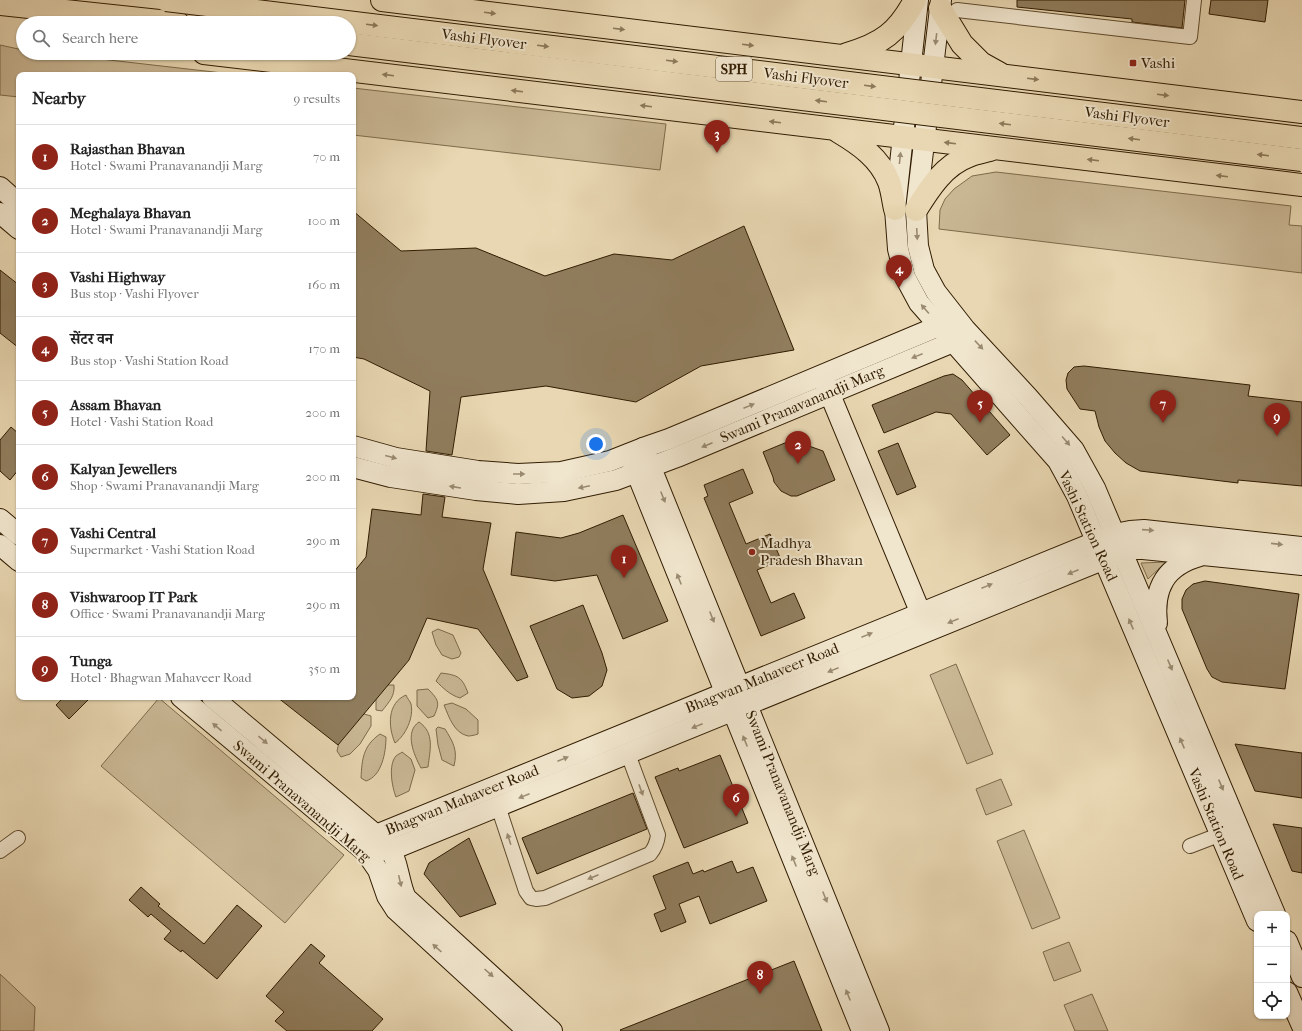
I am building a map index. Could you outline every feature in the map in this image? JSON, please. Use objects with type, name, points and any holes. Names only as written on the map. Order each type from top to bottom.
[{"type":"highway","name":"Vashi Flyover","points":[[166,0],[298,16]]},
{"type":"highway","points":[[382,0],[1302,112]]},
{"type":"highway","points":[[842,56],[867,49],[889,35],[907,16],[917,0]]},
{"type":"highway","points":[[0,4],[119,16]]},
{"type":"highway","points":[[946,6],[962,44],[980,63],[1004,76]]},
{"type":"highway","points":[[0,9],[26,16]]},
{"type":"highway","name":"Vashi Flyover","points":[[356,23],[1302,138]]},
{"type":"highway","name":"Vashi Flyover","points":[[356,45],[1302,160]]},
{"type":"highway","points":[[262,60],[1302,186]]},
{"type":"highway","points":[[834,129],[857,143],[876,159],[906,210],[930,188],[946,169],[968,156],[995,148]]},
{"type":"street","name":"Vashi Station Road","points":[[917,0],[902,137],[906,210],[924,270],[936,292],[965,329],[1028,397],[1074,450],[1098,494],[1274,911]]},
{"type":"street","points":[[946,6],[1190,37],[1194,0]]},
{"type":"street","name":"Vashi Station Road","points":[[946,6],[933,67],[925,140],[906,210],[898,249],[905,277],[919,303],[1058,461],[1077,496],[1097,541],[1254,914]]},
{"type":"street","points":[[0,187],[16,201]]},
{"type":"street","points":[[0,213],[16,226]]},
{"type":"street","name":"Swami Pranavanandji Marg","points":[[356,468],[391,477],[476,490],[518,494],[564,491],[616,480],[684,454],[939,326]]},
{"type":"street","name":"Swami Pranavanandji Marg","points":[[356,447],[396,458],[478,471],[518,474],[561,472],[610,461],[826,384],[953,342]]},
{"type":"street","points":[[826,384],[928,632]]},
{"type":"street","points":[[1014,411],[1028,397]]},
{"type":"street","name":"Swami Pranavanandji Marg","points":[[636,451],[841,958],[879,1031]]},
{"type":"street","points":[[0,519],[16,532]]},
{"type":"street","name":"Bhagwan Mahaveer Road","points":[[365,851],[376,836],[1115,534],[1144,530],[1302,547]]},
{"type":"street","points":[[0,545],[16,558]]},
{"type":"street","name":"Bhagwan Mahaveer Road","points":[[365,851],[391,850],[1122,552],[1132,549],[1143,549],[1302,565]]},
{"type":"street","points":[[1158,636],[1156,599],[1166,576],[1176,566],[1189,559],[1204,555]]},
{"type":"street","name":"Swami Pranavanandji Marg","points":[[185,700],[365,851],[378,870],[387,896],[396,910],[528,1031]]},
{"type":"street","name":"Swami Pranavanandji Marg","points":[[216,700],[391,850],[401,888],[406,898],[552,1031]]},
{"type":"street","points":[[498,806],[526,891],[531,898],[545,898],[650,854],[654,850],[658,835],[628,754]]},
{"type":"street","points":[[1190,846],[1239,827]]},
{"type":"street","points":[[0,851],[18,838]]},
{"type":"street","points":[[1290,947],[1302,977]]},
{"type":"street","name":"Swami Pranavanandji Marg","points":[[841,958],[862,1031]]},
{"type":"street","points":[[1290,999],[1302,1026]]},
{"type":"shaded area","points":[[0,45],[16,48],[16,60],[109,60],[214,72],[16,72],[16,97],[0,95]]},
{"type":"shaded area","points":[[356,88],[666,124],[660,170],[356,135]]},
{"type":"shaded area","points":[[996,172],[1291,206],[1289,225],[1302,226],[1302,273],[939,229],[940,210],[945,199],[954,189],[972,176]]},
{"type":"shaded area","points":[[1166,562],[1148,579],[1141,563]]},
{"type":"shaded area","points":[[438,629],[453,635],[461,653],[459,657],[452,659],[442,655],[436,645],[432,632]]},
{"type":"shaded area","points":[[956,664],[993,754],[967,764],[930,675]]},
{"type":"shaded area","points":[[441,673],[459,678],[464,683],[468,693],[460,698],[447,691],[436,681]]},
{"type":"shaded area","points":[[385,685],[394,685],[392,696],[382,711],[376,710],[376,695]]},
{"type":"shaded area","points":[[428,689],[436,699],[438,705],[434,716],[428,718],[417,706],[417,690]]},
{"type":"shaded area","points":[[406,695],[412,709],[410,720],[406,731],[395,743],[390,723],[392,709],[400,699]]},
{"type":"shaded area","points":[[157,700],[161,700],[344,855],[285,923],[101,766]]},
{"type":"shaded area","points":[[452,703],[466,709],[478,720],[478,734],[468,736],[459,732],[450,719],[444,705]]},
{"type":"shaded area","points":[[364,714],[371,716],[371,726],[360,744],[350,754],[341,757],[337,751],[340,738]]},
{"type":"shaded area","points":[[419,722],[427,731],[430,742],[428,767],[421,768],[413,750],[411,738],[414,726]]},
{"type":"shaded area","points":[[438,727],[445,729],[452,742],[455,751],[454,766],[442,760],[436,729]]},
{"type":"shaded area","points":[[380,734],[386,737],[382,763],[376,774],[366,781],[361,778],[364,753],[370,743]]},
{"type":"shaded area","points":[[402,752],[411,759],[415,770],[409,791],[396,797],[393,788],[391,770],[396,756]]},
{"type":"shaded area","points":[[1001,779],[1012,805],[986,815],[976,789]]},
{"type":"shaded area","points":[[1024,830],[1060,918],[1032,929],[997,841]]},
{"type":"shaded area","points":[[1069,942],[1081,971],[1054,981],[1043,952]]},
{"type":"shaded area","points":[[0,974],[35,1007],[34,1031],[0,1031]]},
{"type":"shaded area","points":[[1092,994],[1108,1031],[1075,1031],[1064,1005]]},
{"type":"building","points":[[1017,0],[1185,0],[1182,28],[1132,22],[1132,19],[1017,7]]},
{"type":"building","points":[[1211,0],[1268,0],[1265,22],[1209,14]]},
{"type":"building","points":[[356,214],[401,251],[476,248],[545,276],[614,254],[672,260],[744,226],[794,350],[701,366],[636,402],[546,386],[461,397],[452,455],[426,451],[430,391],[364,359],[356,358]]},
{"type":"building","points":[[0,270],[16,283],[16,346],[0,333]]},
{"type":"building","points":[[1084,366],[1250,385],[1248,396],[1302,402],[1302,486],[1238,480],[1238,483],[1140,471],[1126,463],[1115,453],[1105,441],[1099,427],[1095,411],[1080,409],[1067,389],[1066,380],[1068,373],[1074,367]]},
{"type":"building","points":[[953,374],[962,380],[1010,435],[987,455],[951,414],[936,412],[884,433],[872,405],[944,376]]},
{"type":"building","points":[[11,427],[16,431],[16,473],[10,480],[0,471],[0,440]]},
{"type":"building","points":[[792,440],[823,451],[835,480],[797,496],[791,496],[781,491],[774,482],[763,452]]},
{"type":"building","points":[[898,443],[916,487],[897,495],[878,451]]},
{"type":"building","name":"Madhya Pradesh Bhavan","points":[[743,469],[753,493],[729,503],[746,544],[770,534],[781,560],[757,570],[771,603],[794,593],[805,618],[761,636],[704,498],[708,496],[704,485]]},
{"type":"building","points":[[423,494],[445,497],[442,517],[491,523],[483,569],[528,677],[517,681],[478,629],[427,618],[409,660],[338,745],[281,700],[356,700],[356,569],[366,557],[372,509],[421,515]]},
{"type":"building","points":[[623,515],[668,621],[623,639],[597,575],[555,581],[511,575],[516,532],[561,538],[579,533]]},
{"type":"building","points":[[1205,581],[1299,594],[1285,689],[1222,682],[1212,677],[1207,669],[1182,609],[1182,599],[1186,590],[1193,584]]},
{"type":"building","points":[[583,605],[607,670],[602,686],[589,696],[572,698],[557,689],[530,626]]},
{"type":"building","points":[[61,700],[88,700],[69,719],[56,705]]},
{"type":"building","points":[[1235,744],[1302,753],[1302,798],[1255,791]]},
{"type":"building","points":[[720,755],[748,823],[684,848],[655,777],[678,768],[679,771]]},
{"type":"building","points":[[633,793],[647,829],[537,874],[522,838]]},
{"type":"building","points":[[1273,824],[1302,828],[1302,873],[1292,871]]},
{"type":"building","points":[[469,838],[496,904],[460,917],[424,874],[429,863]]},
{"type":"building","points":[[732,861],[737,873],[753,867],[767,901],[710,924],[699,896],[679,904],[686,922],[661,932],[654,914],[666,909],[653,876],[688,862],[693,874],[703,870],[704,872]]},
{"type":"building","points":[[141,887],[160,904],[158,906],[204,944],[237,905],[262,926],[217,979],[182,950],[181,952],[164,939],[171,931],[151,914],[148,917],[129,900]]},
{"type":"building","points":[[311,944],[325,956],[319,963],[383,1019],[372,1031],[287,1031],[275,1021],[284,1012],[266,996]]},
{"type":"building","points":[[794,961],[822,1031],[620,1030]]},
{"type":"place","name":"Vashi","points":[[1133,63]]},
{"type":"place","name":"Vashi Highway","points":[[717,153]]},
{"type":"place","name":"सेंटर वन","points":[[899,288]]},
{"type":"place","name":"Assam Bhavan","points":[[980,423]]},
{"type":"place","name":"Vashi Central","points":[[1163,423]]},
{"type":"place","name":"Tunga","points":[[1277,436]]},
{"type":"place","name":"Meghalaya Bhavan","points":[[798,464]]},
{"type":"place","name":"Madhya Pradesh Bhavan","points":[[752,552]]},
{"type":"place","name":"Rajasthan Bhavan","points":[[624,578]]},
{"type":"place","name":"Kalyan Jewellers","points":[[736,817]]},
{"type":"place","name":"Vishwaroop IT Park","points":[[760,994]]}]
